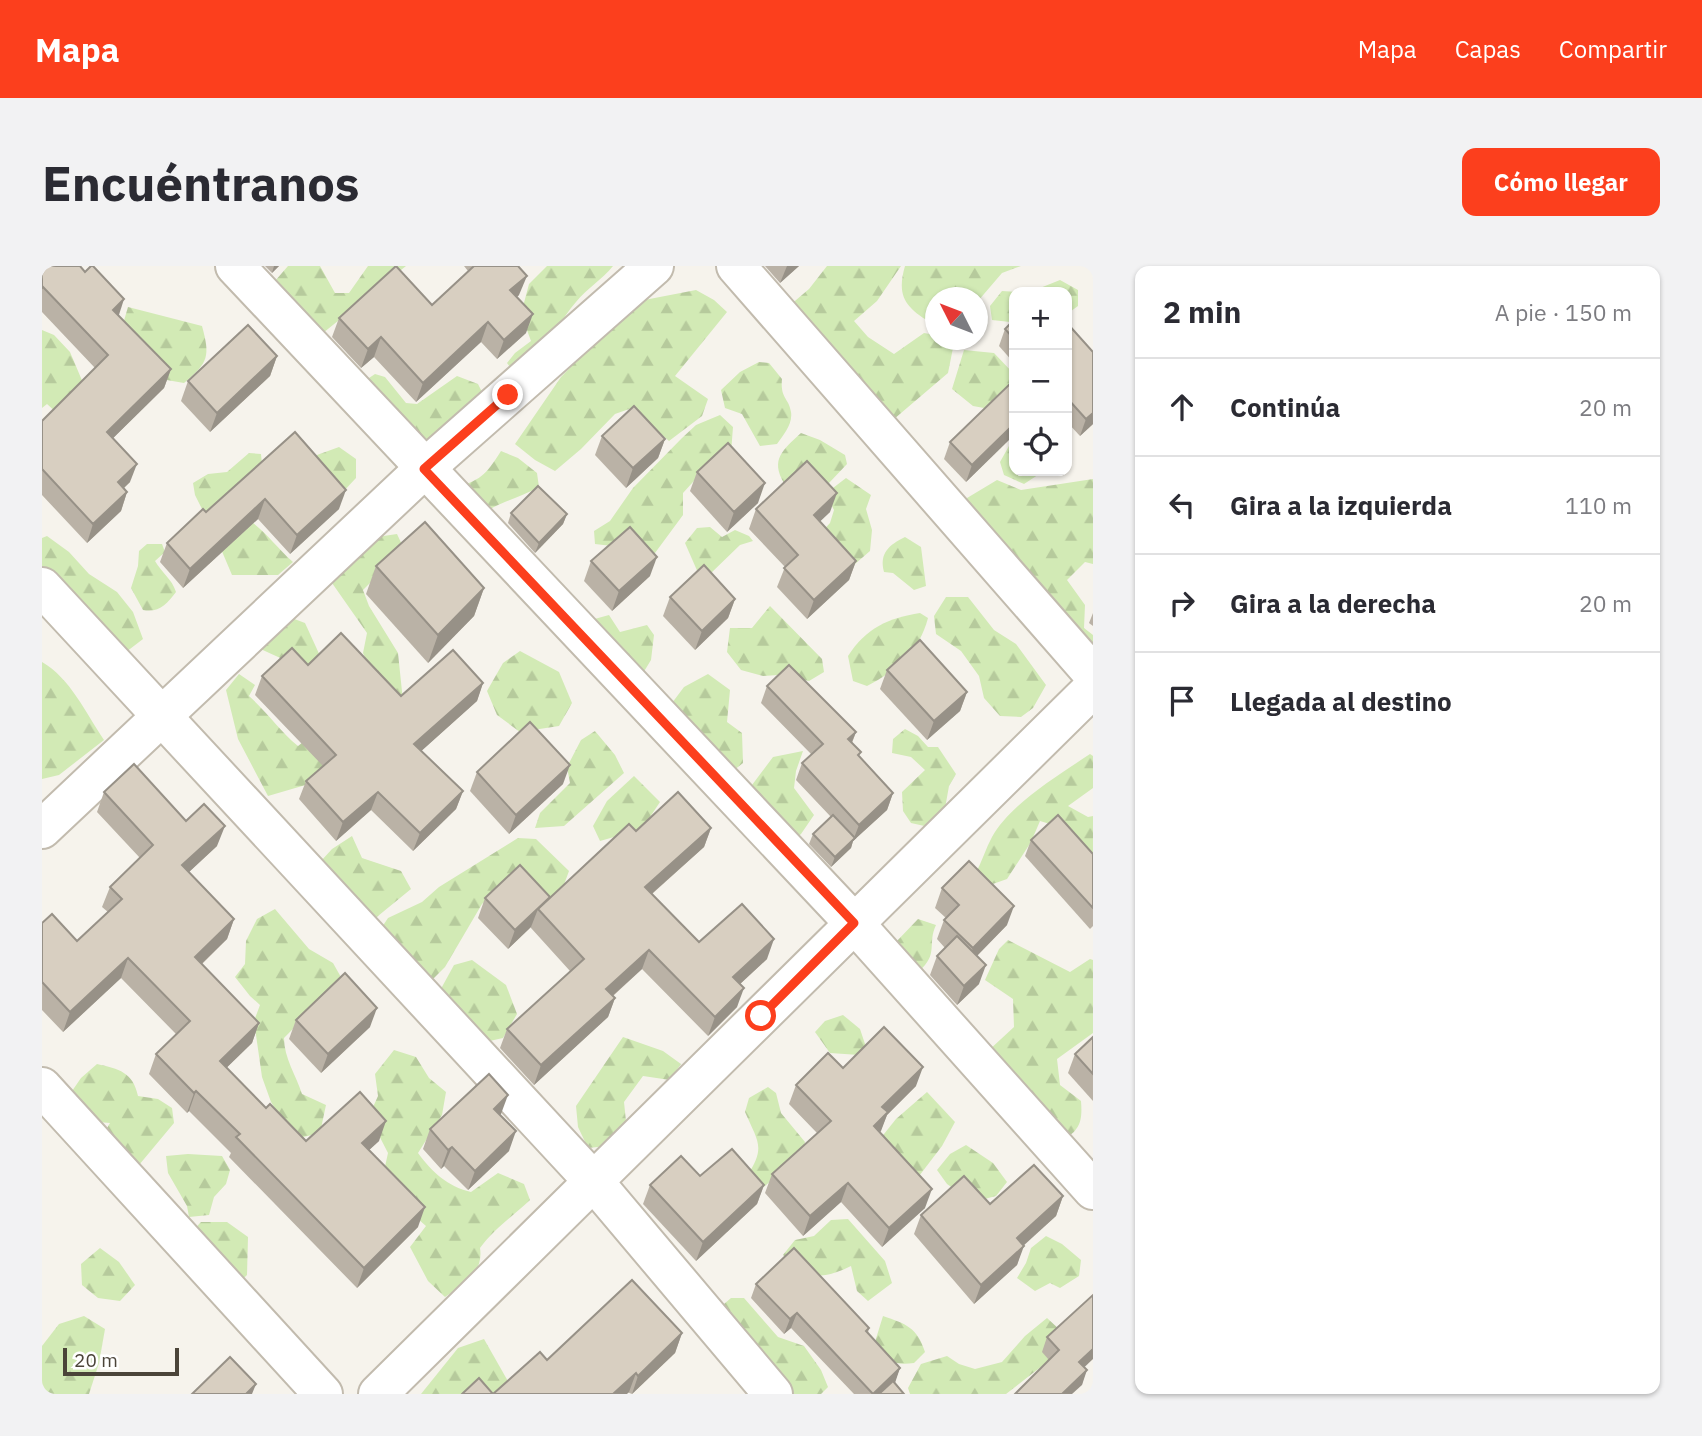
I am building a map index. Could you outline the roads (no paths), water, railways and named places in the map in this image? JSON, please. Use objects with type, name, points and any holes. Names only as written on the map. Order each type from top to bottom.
[{"type":"street","points":[[235,266],[854,923],[1093,1190]]},
{"type":"street","points":[[42,829],[424,469],[653,266]]},
{"type":"street","points":[[736,266],[1093,674]]},
{"type":"street","points":[[42,587],[595,1183],[773,1394]]},
{"type":"street","points":[[379,1394],[1093,688]]},
{"type":"street","points":[[42,1087],[323,1394]]}]
